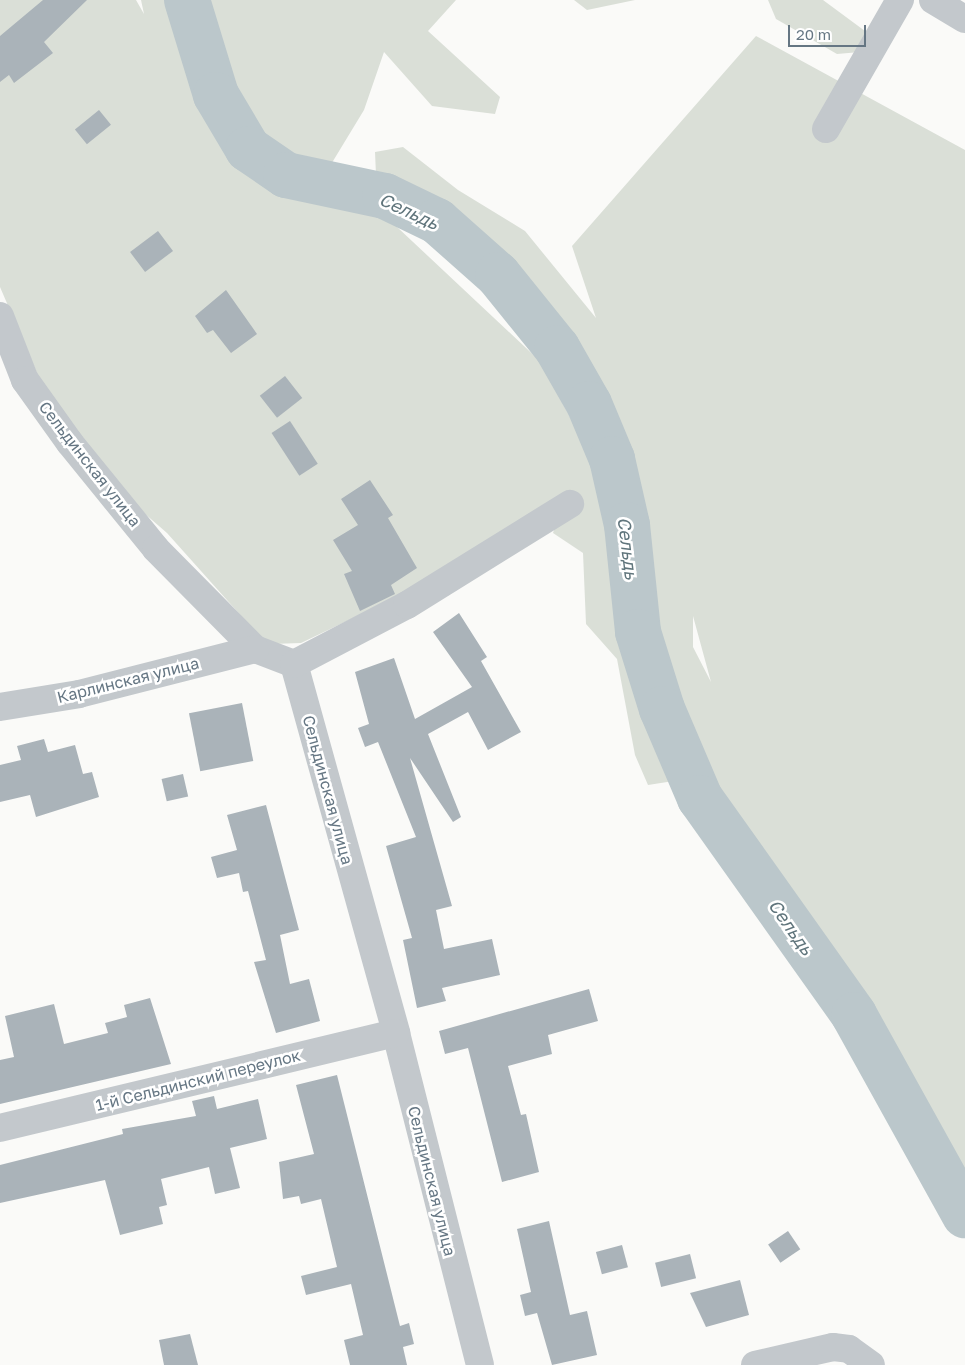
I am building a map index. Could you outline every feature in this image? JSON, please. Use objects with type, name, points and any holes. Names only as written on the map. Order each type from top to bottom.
[{"type":"street","points":[[826,129],[900,0]]},
{"type":"street","name":"Сельдинская улица","points":[[0,316],[25,380],[70,443],[156,549],[255,649],[294,664],[396,1033],[480,1365]]},
{"type":"street","points":[[294,664],[407,605],[570,504]]},
{"type":"street","name":"Карлинская улица","points":[[0,707],[79,694],[255,649]]},
{"type":"street","name":"1-й Сельдинский переулок","points":[[0,1128],[396,1033]]},
{"type":"street","points":[[755,1365],[833,1347],[849,1349],[871,1365]]},
{"type":"shaded area","points":[[0,0],[136,0],[144,14],[141,0],[456,0],[428,31],[500,97],[495,114],[432,106],[384,52],[364,110],[330,166],[337,201],[380,211],[542,363],[576,429],[557,348],[498,275],[437,221],[385,196],[376,175],[375,152],[403,147],[458,190],[525,231],[596,318],[572,246],[756,36],[965,150],[965,1215],[854,1015],[700,798],[680,780],[648,785],[635,755],[617,659],[586,624],[583,553],[553,533],[565,496],[422,585],[301,643],[272,644],[261,638],[167,533],[144,513],[74,429],[40,380],[0,287]],"holes":[[[693,616],[711,682],[693,647]]]},
{"type":"shaded area","points":[[574,0],[635,0],[587,10]]},
{"type":"shaded area","points":[[768,0],[823,0],[869,34],[860,52],[837,54],[776,19]]},
{"type":"building","points":[[43,0],[87,0],[44,42],[53,53],[14,83],[9,75],[0,82],[0,36]]},
{"type":"building","points":[[99,110],[111,125],[87,144],[75,130]]},
{"type":"building","points":[[158,231],[173,251],[145,272],[130,252]]},
{"type":"building","points":[[226,290],[257,334],[231,353],[213,330],[207,333],[195,316]]},
{"type":"building","points":[[285,376],[302,398],[277,418],[260,396]]},
{"type":"building","points":[[290,421],[318,464],[299,476],[272,433]]},
{"type":"building","points":[[370,480],[393,515],[388,518],[417,568],[391,585],[395,594],[360,611],[344,574],[352,571],[333,540],[358,525],[341,499]]},
{"type":"building","points":[[459,613],[487,657],[481,661],[521,732],[488,750],[468,712],[428,734],[461,817],[453,822],[410,758],[452,906],[436,910],[444,949],[492,939],[500,975],[442,988],[446,1001],[417,1008],[403,940],[412,938],[386,846],[416,837],[378,742],[365,747],[358,728],[369,724],[355,672],[394,658],[415,719],[472,687],[433,632]]},
{"type":"building","points":[[242,703],[253,761],[200,771],[189,713]]},
{"type":"building","points":[[44,739],[48,752],[75,745],[83,774],[92,772],[99,797],[36,817],[30,795],[0,802],[0,765],[21,760],[17,746]]},
{"type":"building","points":[[183,774],[188,796],[167,801],[162,779]]},
{"type":"building","points":[[266,805],[299,930],[280,935],[290,984],[309,979],[320,1021],[276,1033],[254,962],[266,960],[248,891],[243,892],[239,873],[217,878],[211,857],[237,850],[227,815]]},
{"type":"building","points":[[589,989],[598,1021],[548,1035],[552,1054],[508,1066],[521,1115],[526,1114],[539,1172],[502,1182],[468,1048],[445,1054],[439,1031]]},
{"type":"building","points":[[150,998],[171,1064],[0,1104],[0,1060],[14,1057],[5,1016],[54,1004],[64,1044],[108,1033],[105,1023],[127,1017],[124,1005]]},
{"type":"building","points":[[337,1075],[400,1326],[409,1323],[414,1344],[403,1347],[407,1365],[350,1365],[344,1340],[363,1335],[351,1284],[306,1295],[301,1276],[337,1267],[321,1199],[301,1204],[299,1196],[283,1199],[279,1162],[314,1154],[296,1085]]},
{"type":"building","points":[[214,1096],[217,1109],[258,1099],[267,1139],[230,1148],[240,1188],[215,1194],[209,1167],[161,1179],[167,1205],[159,1207],[163,1224],[120,1235],[105,1180],[0,1203],[0,1165],[123,1134],[122,1129],[196,1116],[192,1101]]},
{"type":"building","points":[[549,1221],[570,1315],[587,1311],[597,1355],[552,1365],[537,1313],[525,1316],[520,1295],[531,1292],[517,1229]]},
{"type":"building","points":[[788,1231],[800,1249],[780,1263],[768,1244]]},
{"type":"building","points":[[622,1245],[628,1267],[602,1274],[596,1252]]},
{"type":"building","points":[[690,1254],[696,1278],[661,1287],[655,1263]]},
{"type":"building","points":[[740,1280],[749,1315],[706,1327],[690,1293]]},
{"type":"building","points":[[190,1334],[198,1365],[164,1365],[159,1340]]},
{"type":"waterway","name":"Сельдь","points":[[187,0],[216,95],[248,149],[286,175],[385,196],[437,221],[498,275],[557,348],[589,404],[612,459],[627,525],[638,632],[662,709],[700,798],[854,1015],[965,1215]]}]
